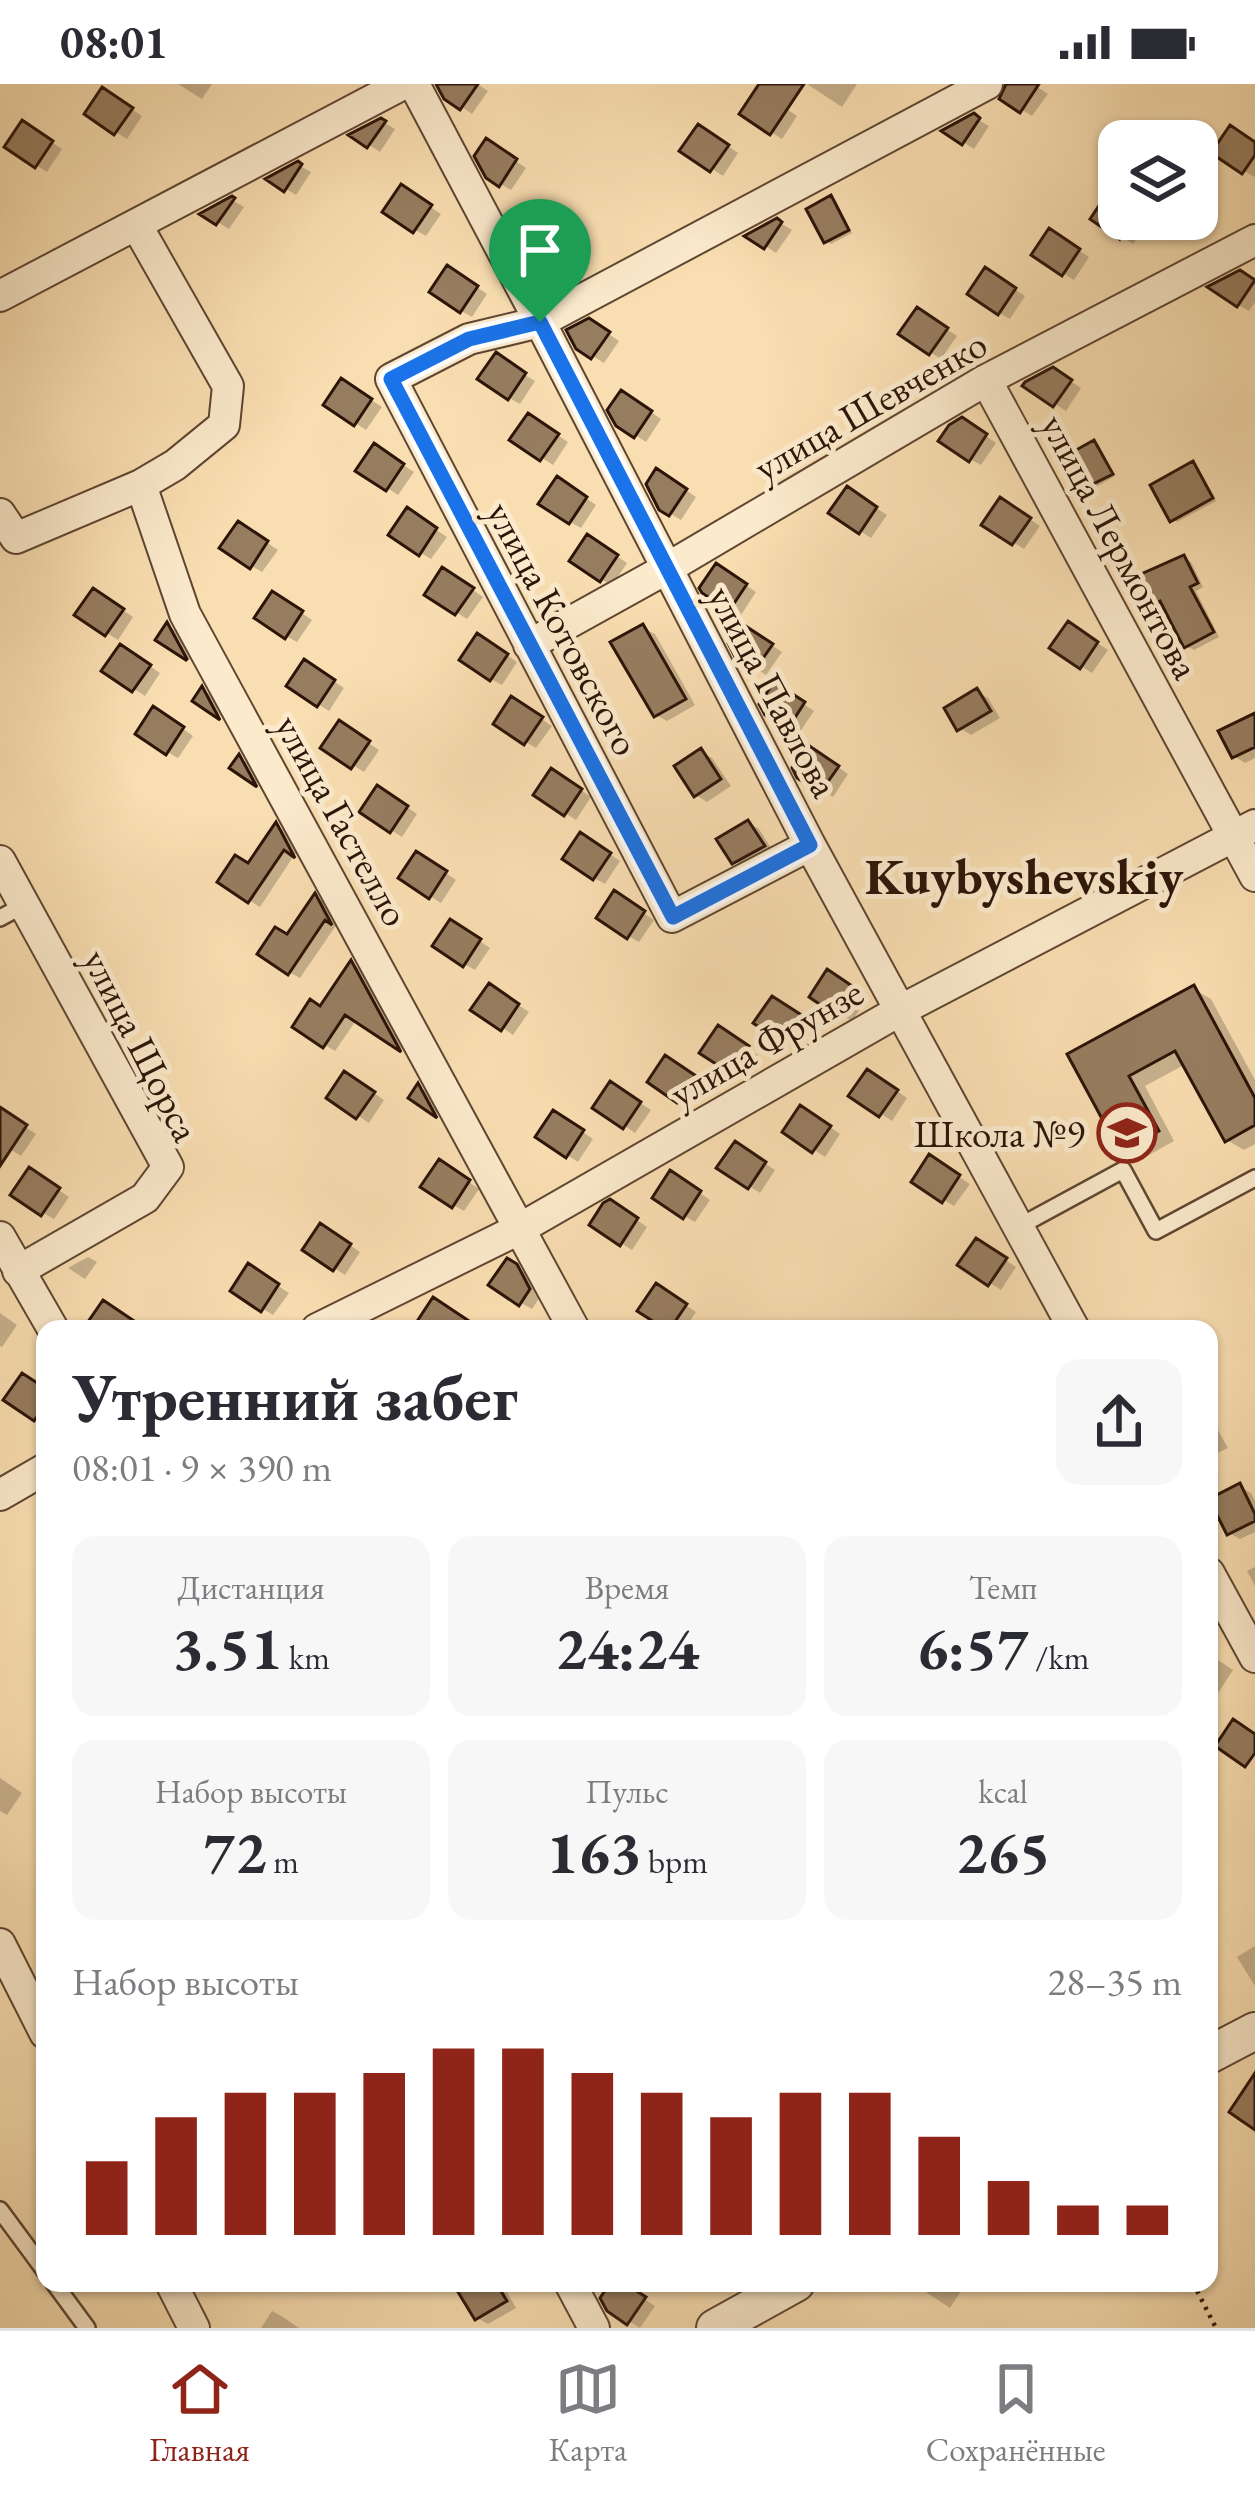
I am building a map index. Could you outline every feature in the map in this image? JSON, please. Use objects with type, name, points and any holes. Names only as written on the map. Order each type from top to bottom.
[{"type":"street","points":[[0,296],[403,84]]},
{"type":"street","name":"улица Павлова","points":[[414,84],[810,845],[1069,1320]]},
{"type":"street","points":[[540,322],[987,84]]},
{"type":"street","points":[[0,514],[16,538],[141,485],[175,465],[224,425],[229,386],[137,226]]},
{"type":"street","name":"улица Шевченко","points":[[529,645],[986,380],[1255,241]]},
{"type":"street","name":"улица Котовского","points":[[540,322],[469,339],[391,379],[673,917],[810,845]]},
{"type":"street","name":"улица Лермонтова","points":[[986,380],[1244,831],[1255,876]]},
{"type":"street","name":"улица Гастелло","points":[[141,485],[185,614],[569,1320]]},
{"type":"street","name":"улица Фрунзе","points":[[334,1320],[521,1228],[899,1011],[1244,831]]},
{"type":"street","name":"улица Щорса","points":[[0,861],[12,912],[168,1167],[145,1198],[18,1271]]},
{"type":"street","points":[[0,1237],[48,1320]]},
{"type":"street","points":[[0,1496],[36,1474]]},
{"type":"street","points":[[1218,1589],[1255,1657]]},
{"type":"street","points":[[0,1944],[36,2015]]},
{"type":"street","points":[[1218,2050],[1255,2031]]},
{"type":"street","points":[[176,2292],[194,2328]]},
{"type":"street","points":[[575,2292],[594,2328]]},
{"type":"street","points":[[715,2328],[780,2292]]},
{"type":"lane","points":[[1018,1227],[1123,1170],[1156,1231],[1255,1178]]},
{"type":"lane","points":[[0,2210],[36,2259]]},
{"type":"lane","points":[[61,2292],[87,2328]]},
{"type":"path","points":[[1198,2292],[1216,2328]]},
{"type":"building","points":[[436,84],[478,84],[460,110],[444,99]]},
{"type":"building","points":[[759,84],[804,84],[770,135],[739,114]]},
{"type":"building","points":[[1006,84],[1039,84],[1020,113],[999,99]]},
{"type":"building","points":[[102,87],[133,108],[114,135],[84,114]]},
{"type":"building","points":[[974,113],[980,118],[962,145],[941,131]]},
{"type":"building","points":[[381,118],[386,121],[367,148],[348,135]]},
{"type":"building","points":[[22,120],[53,141],[35,168],[4,147]]},
{"type":"building","points":[[698,124],[729,145],[710,172],[679,151]]},
{"type":"building","points":[[1230,125],[1255,142],[1255,155],[1242,174],[1218,158],[1218,143]]},
{"type":"building","points":[[486,138],[517,159],[499,187],[486,178],[474,156]]},
{"type":"building","points":[[298,161],[302,164],[284,192],[265,179]]},
{"type":"building","points":[[401,184],[432,205],[413,233],[382,212]]},
{"type":"building","points":[[831,195],[849,230],[824,243],[806,209]]},
{"type":"building","points":[[232,196],[216,225],[199,214]]},
{"type":"building","points":[[530,218],[561,239],[542,266],[527,257],[517,237]]},
{"type":"building","points":[[777,218],[782,222],[764,249],[744,236]]},
{"type":"building","points":[[1049,228],[1080,249],[1062,276],[1031,255]]},
{"type":"building","points":[[447,265],[478,286],[460,313],[429,292]]},
{"type":"building","points":[[985,267],[1016,288],[998,315],[967,294]]},
{"type":"building","points":[[1240,270],[1255,280],[1237,307],[1207,287]]},
{"type":"building","points":[[917,307],[948,328],[929,355],[898,334]]},
{"type":"building","points":[[589,318],[610,332],[591,359],[576,349],[566,330]]},
{"type":"building","points":[[496,352],[526,373],[508,400],[477,379]]},
{"type":"building","points":[[1053,367],[1072,380],[1053,407],[1022,386]]},
{"type":"building","points":[[341,378],[372,399],[354,426],[323,405]]},
{"type":"building","points":[[621,390],[652,411],[634,438],[616,426],[607,410]]},
{"type":"building","points":[[528,413],[559,434],[540,461],[509,440]]},
{"type":"building","points":[[962,417],[987,434],[969,462],[938,441]]},
{"type":"building","points":[[1094,440],[1113,474],[1087,487],[1069,454]]},
{"type":"building","points":[[374,443],[404,464],[386,491],[355,471]]},
{"type":"building","points":[[1193,461],[1213,498],[1170,522],[1150,485]]},
{"type":"building","points":[[656,468],[687,489],[669,516],[659,510],[646,484]]},
{"type":"building","points":[[557,476],[587,497],[569,524],[538,504]]},
{"type":"building","points":[[847,486],[877,507],[859,534],[828,513]]},
{"type":"building","points":[[1000,497],[1031,518],[1012,545],[981,525]]},
{"type":"building","points":[[407,507],[437,528],[419,556],[388,535]]},
{"type":"building","points":[[238,521],[268,541],[250,569],[219,548]]},
{"type":"building","points":[[587,534],[618,555],[600,582],[569,561]]},
{"type":"building","points":[[1184,555],[1198,583],[1190,587],[1214,632],[1184,648],[1160,601],[1153,605],[1139,575]]},
{"type":"building","points":[[716,563],[747,584],[729,611],[699,588]]},
{"type":"building","points":[[442,567],[474,588],[455,615],[424,595]]},
{"type":"building","points":[[93,588],[124,609],[105,636],[74,615]]},
{"type":"building","points":[[272,591],[303,611],[285,639],[254,618]]},
{"type":"building","points":[[1068,621],[1098,642],[1080,669],[1049,648]]},
{"type":"building","points":[[167,622],[187,659],[186,660],[155,640]]},
{"type":"building","points":[[741,623],[773,644],[754,671],[736,659],[728,643]]},
{"type":"building","points":[[643,624],[686,699],[654,717],[610,642]]},
{"type":"building","points":[[477,633],[508,654],[490,681],[459,660]]},
{"type":"building","points":[[120,644],[151,665],[132,692],[101,671]]},
{"type":"building","points":[[304,659],[335,680],[317,707],[286,686]]},
{"type":"building","points":[[774,682],[805,702],[787,730],[765,715],[759,704]]},
{"type":"building","points":[[202,686],[220,720],[192,701]]},
{"type":"building","points":[[977,688],[991,711],[957,731],[944,708]]},
{"type":"building","points":[[511,696],[543,717],[524,745],[493,724]]},
{"type":"building","points":[[153,706],[184,727],[166,755],[135,734]]},
{"type":"building","points":[[1255,713],[1255,747],[1232,758],[1218,731]]},
{"type":"building","points":[[339,720],[370,741],[351,769],[320,748]]},
{"type":"building","points":[[808,745],[839,766],[820,793],[797,778],[792,768]]},
{"type":"building","points":[[701,748],[721,779],[694,797],[674,766]]},
{"type":"building","points":[[239,754],[257,787],[229,768]]},
{"type":"building","points":[[551,768],[582,789],[564,816],[533,795]]},
{"type":"building","points":[[377,785],[408,806],[390,833],[359,812]]},
{"type":"building","points":[[748,820],[765,846],[732,864],[716,839]]},
{"type":"building","points":[[276,822],[295,858],[284,850],[248,903],[217,882],[235,855],[248,863]]},
{"type":"building","points":[[580,832],[611,853],[593,880],[562,859]]},
{"type":"building","points":[[416,851],[447,871],[429,899],[398,878]]},
{"type":"building","points":[[614,890],[645,911],[627,939],[596,918]]},
{"type":"building","points":[[315,893],[332,925],[325,920],[288,975],[257,954],[275,927],[287,934]]},
{"type":"building","points":[[450,919],[481,939],[463,967],[432,946]]},
{"type":"building","points":[[351,960],[401,1052],[345,1015],[323,1048],[292,1027],[310,999],[320,1006]]},
{"type":"building","points":[[827,969],[858,990],[840,1018],[809,997]]},
{"type":"building","points":[[489,983],[519,1004],[501,1031],[470,1010]]},
{"type":"building","points":[[1194,985],[1255,1098],[1255,1125],[1225,1142],[1175,1051],[1129,1076],[1159,1131],[1120,1152],[1067,1054]]},
{"type":"building","points":[[772,996],[803,1016],[784,1044],[753,1023]]},
{"type":"building","points":[[718,1025],[749,1046],[730,1073],[699,1053]]},
{"type":"building","points":[[665,1055],[696,1076],[677,1103],[647,1082]]},
{"type":"building","points":[[867,1069],[898,1090],[879,1117],[848,1096]]},
{"type":"building","points":[[344,1071],[375,1092],[356,1119],[326,1098]]},
{"type":"building","points":[[610,1081],[641,1102],[623,1129],[592,1108]]},
{"type":"building","points":[[418,1083],[437,1118],[408,1098]]},
{"type":"building","points":[[800,1105],[831,1126],[812,1153],[782,1132]]},
{"type":"building","points":[[0,1107],[27,1125],[0,1166]]},
{"type":"building","points":[[553,1110],[584,1130],[566,1158],[535,1137]]},
{"type":"building","points":[[735,1141],[766,1162],[748,1189],[716,1168]]},
{"type":"building","points":[[929,1154],[960,1175],[942,1203],[911,1182]]},
{"type":"building","points":[[439,1159],[470,1180],[452,1208],[420,1187]]},
{"type":"building","points":[[29,1167],[60,1188],[41,1216],[10,1195]]},
{"type":"building","points":[[670,1170],[701,1191],[683,1219],[652,1198]]},
{"type":"building","points":[[610,1199],[638,1218],[620,1246],[589,1225]]},
{"type":"building","points":[[320,1223],[351,1244],[333,1271],[302,1250]]},
{"type":"building","points":[[976,1238],[1007,1258],[988,1286],[957,1265]]},
{"type":"building","points":[[507,1258],[517,1264],[530,1289],[519,1306],[488,1285]]},
{"type":"building","points":[[248,1263],[279,1284],[261,1312],[230,1291]]},
{"type":"building","points":[[656,1283],[687,1304],[676,1320],[651,1320],[637,1311]]},
{"type":"building","points":[[433,1297],[468,1320],[418,1320]]},
{"type":"building","points":[[103,1300],[133,1320],[89,1320]]},
{"type":"building","points":[[22,1373],[36,1382],[36,1418],[34,1421],[3,1400]]},
{"type":"building","points":[[1240,1483],[1255,1521],[1227,1535],[1218,1517],[1218,1494]]},
{"type":"building","points":[[1233,1719],[1255,1734],[1255,1753],[1245,1767],[1218,1748]]},
{"type":"building","points":[[1255,2073],[1255,2130],[1229,2112]]},
{"type":"building","points":[[458,2292],[502,2292],[507,2301],[475,2320]]},
{"type":"building","points":[[604,2292],[638,2292],[646,2297],[627,2325],[607,2311],[600,2298]]},
{"type":"place","name":"Школа №9","points":[[1127,1133]]},
{"type":"district","name":"Kuybyshevskiy","points":[[1024,876]]},
{"type":"route","points":[[540,322],[810,845],[673,917],[391,379],[469,339],[540,322]]}]
